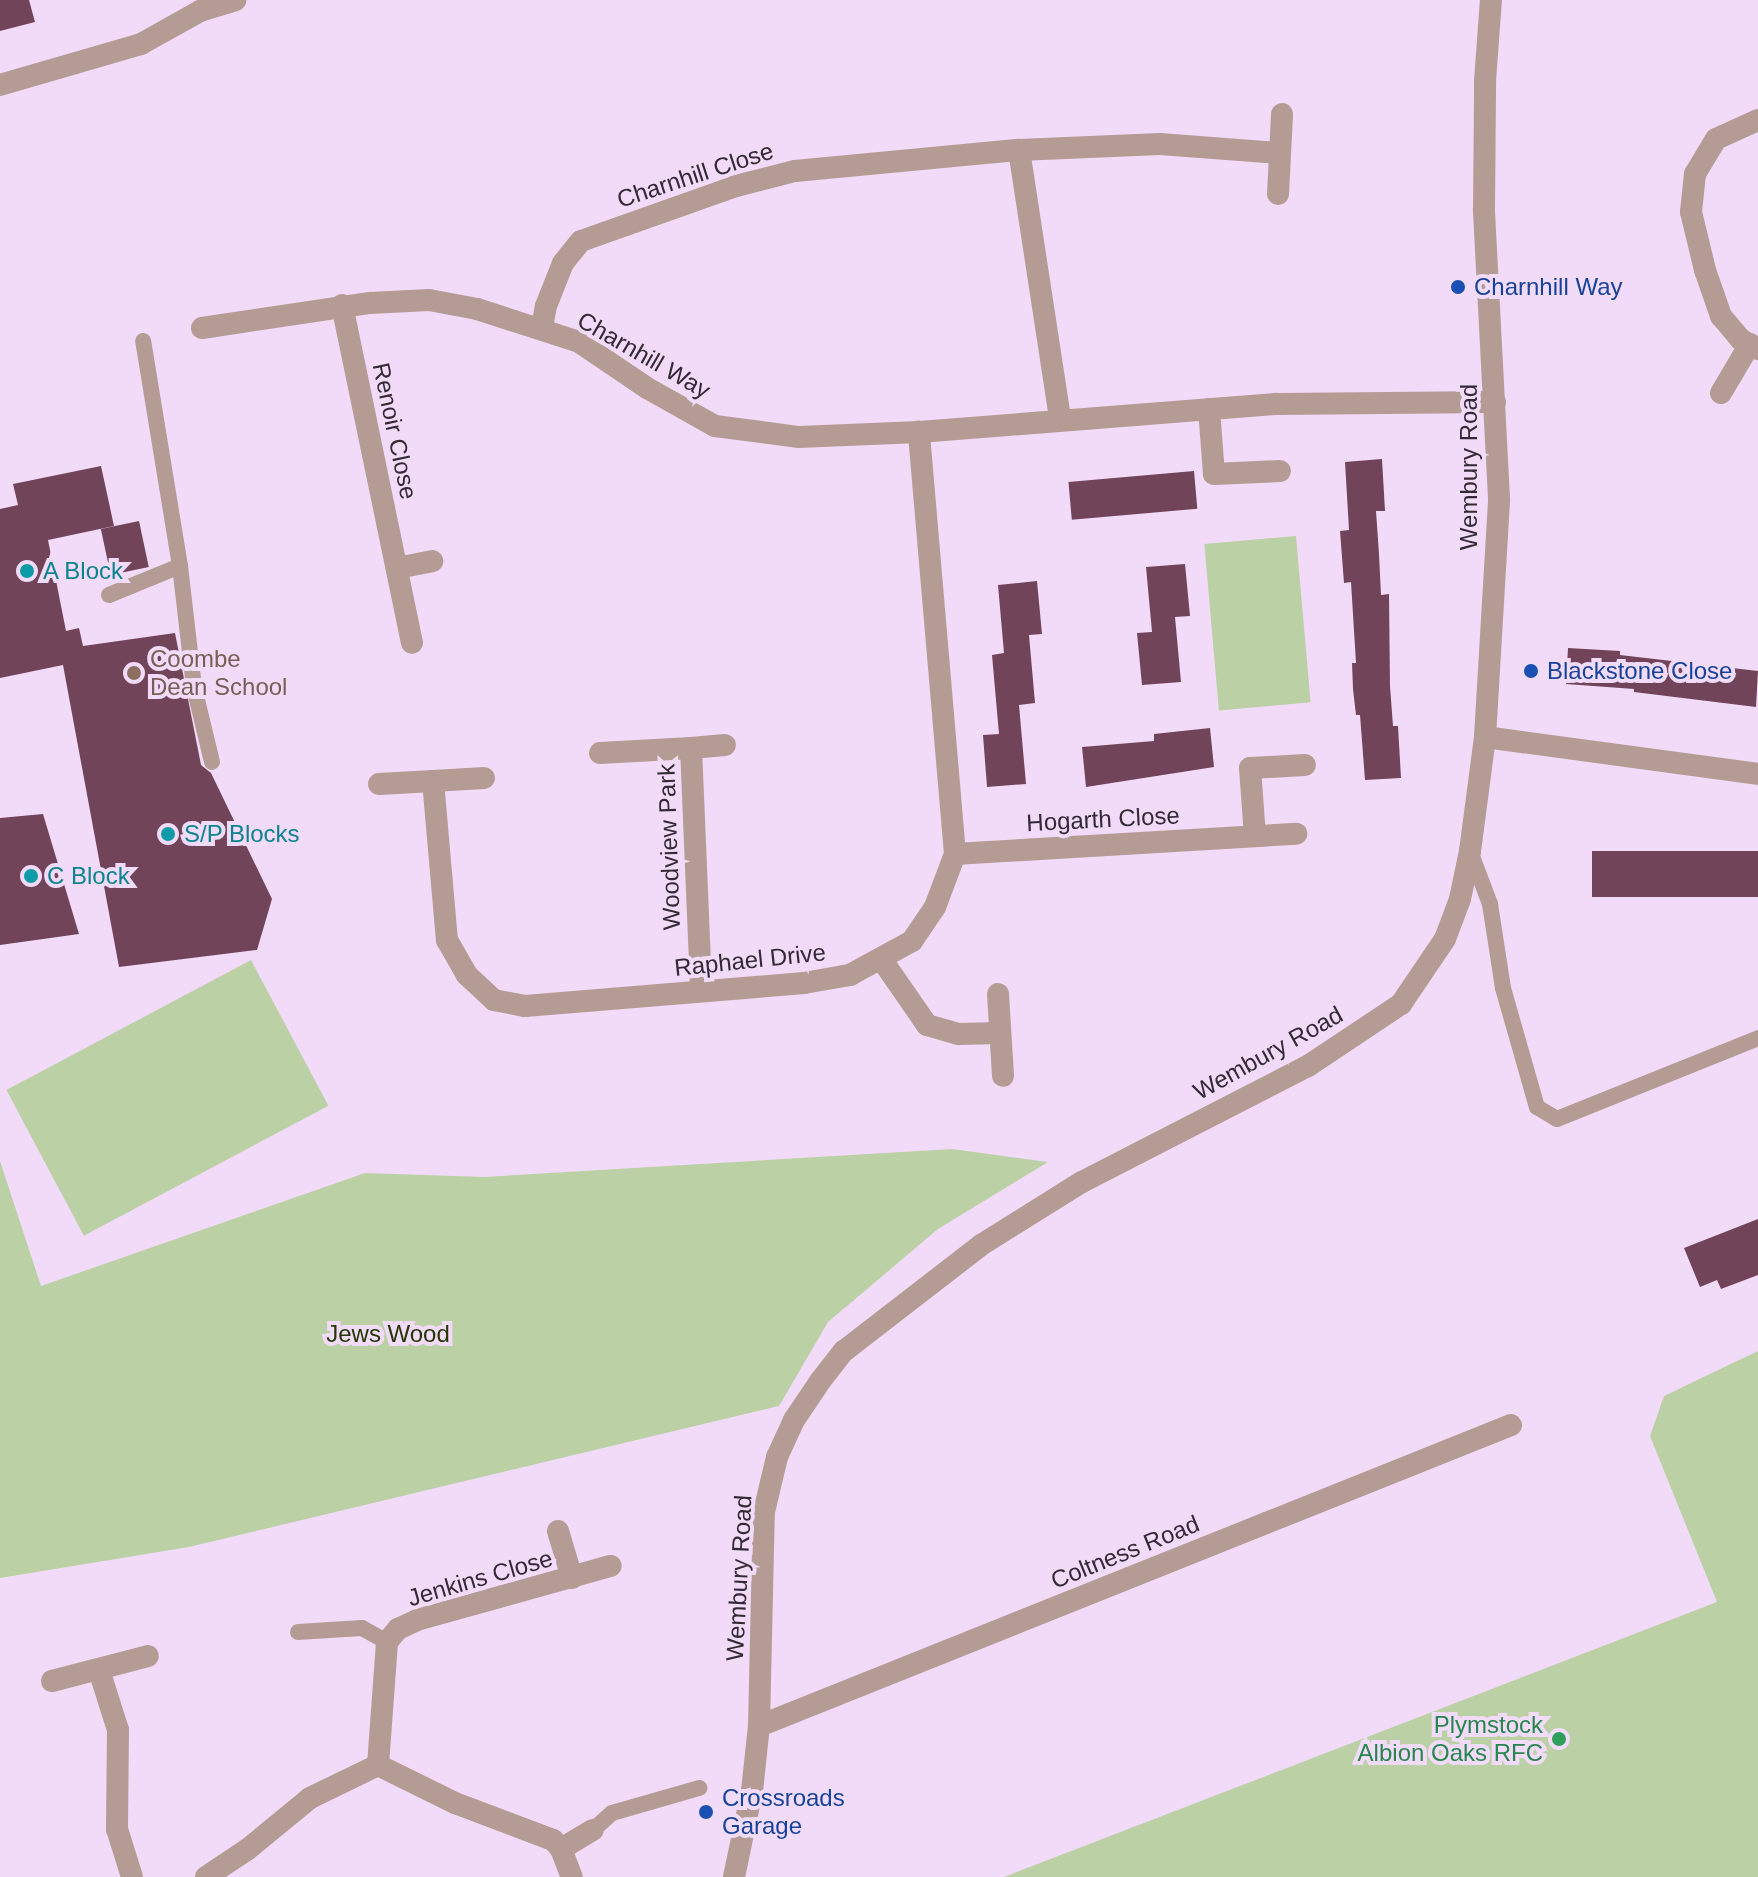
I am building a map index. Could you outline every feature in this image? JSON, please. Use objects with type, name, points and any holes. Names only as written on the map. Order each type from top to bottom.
[{"type":"street","points":[[0,85],[141,44],[198,6],[235,0]]},
{"type":"street","name":"Wembury Road","points":[[734,1877],[752,1791],[759,1726],[764,1512],[777,1457],[794,1420],[836,1361],[908,1299],[981,1245],[1082,1182],[1308,1066],[1401,1004],[1445,939],[1460,899],[1470,851],[1485,737],[1499,498],[1484,208],[1485,81],[1491,0]]},
{"type":"street","points":[[1278,194],[1282,114]]},
{"type":"street","points":[[1721,393],[1754,346],[1740,339],[1721,316],[1705,270],[1691,212],[1695,174],[1716,139],[1758,120]]},
{"type":"street","name":"Charnhill Close","points":[[542,328],[546,306],[563,263],[581,241],[736,186],[795,171],[1019,150],[1160,144],[1279,153]]},
{"type":"street","points":[[1019,150],[1060,419]]},
{"type":"street","name":"Charnhill Way","points":[[202,328],[342,305],[429,300],[477,309],[579,342],[647,388],[715,426],[799,437],[919,432],[1277,404],[1495,402]]},
{"type":"street","name":"Renoir Close","points":[[342,305],[412,643]]},
{"type":"street","points":[[1209,409],[1214,474],[1280,471]]},
{"type":"street","name":"Raphael Drive","points":[[433,781],[447,940],[467,975],[494,1000],[525,1006],[850,975],[912,941],[935,907],[955,854],[919,432]]},
{"type":"street","points":[[397,568],[432,561]]},
{"type":"street","points":[[1485,737],[1758,774]]},
{"type":"street","name":"Woodview Park","points":[[600,753],[725,745]]},
{"type":"street","name":"Woodview Park","points":[[691,748],[701,991]]},
{"type":"street","points":[[1255,836],[1250,768],[1305,765]]},
{"type":"street","points":[[379,784],[484,778]]},
{"type":"street","name":"Hogarth Close","points":[[955,854],[1296,834]]},
{"type":"street","points":[[882,960],[927,1025],[959,1034],[1000,1033]]},
{"type":"street","points":[[998,994],[1003,1076]]},
{"type":"street","name":"Coltness Road","points":[[759,1726],[1511,1425]]},
{"type":"street","name":"Jenkins Close","points":[[558,1531],[572,1578]]},
{"type":"street","name":"Jenkins Close","points":[[387,1642],[398,1629],[417,1620],[611,1566]]},
{"type":"street","points":[[378,1765],[387,1642]]},
{"type":"street","points":[[52,1681],[148,1656]]},
{"type":"street","points":[[99,1670],[118,1730],[117,1829],[132,1877]]},
{"type":"street","points":[[378,1765],[455,1803],[553,1840],[561,1849],[572,1877]]},
{"type":"street","points":[[206,1877],[248,1849],[310,1798],[378,1765]]},
{"type":"street","points":[[561,1849],[593,1830]]},
{"type":"lane","points":[[143,341],[180,566],[194,687],[212,762]]},
{"type":"lane","points":[[109,595],[180,566]]},
{"type":"lane","points":[[1470,851],[1490,904],[1503,988],[1537,1107],[1557,1119],[1758,1038]]},
{"type":"lane","points":[[298,1632],[362,1628],[387,1642]]},
{"type":"lane","points":[[593,1830],[612,1813],[699,1788]]},
{"type":"green space","points":[[1296,536],[1311,702],[1219,710],[1204,544]]},
{"type":"green space","points":[[251,960],[328,1106],[84,1236],[6,1090]]},
{"type":"green space","name":"Jews Wood","points":[[952,1149],[1048,1162],[938,1229],[828,1322],[779,1406],[189,1547],[0,1578],[0,1161],[41,1286],[365,1173],[484,1177]]},
{"type":"green space","name":"Plymstock Albion Oaks RFC","points":[[1758,1351],[1758,1877],[1004,1877],[1717,1602],[1650,1436],[1664,1396]]},
{"type":"building","points":[[0,0],[29,0],[35,22],[0,31]]},
{"type":"building","points":[[1382,459],[1385,511],[1376,511],[1381,595],[1389,594],[1390,686],[1393,726],[1398,726],[1401,778],[1365,780],[1360,715],[1356,715],[1353,689],[1352,663],[1356,663],[1351,582],[1344,583],[1340,531],[1349,530],[1345,462]]},
{"type":"building","name":"S/P Blocks","points":[[101,466],[114,526],[48,540],[66,631],[79,628],[83,646],[175,633],[201,765],[211,773],[272,899],[257,950],[119,967],[63,665],[0,678],[0,509],[18,505],[13,484]]},
{"type":"building","points":[[1194,471],[1197,509],[1072,520],[1068,482]]},
{"type":"building","points":[[139,521],[149,567],[111,575],[101,529]]},
{"type":"building","points":[[1185,564],[1190,616],[1175,617],[1181,682],[1142,685],[1137,633],[1152,632],[1146,567]]},
{"type":"building","points":[[1037,581],[1042,634],[1029,635],[1035,703],[1019,705],[1026,784],[987,787],[983,735],[999,734],[992,655],[1004,653],[998,585]]},
{"type":"building","points":[[1568,648],[1620,651],[1620,655],[1758,671],[1756,707],[1634,692],[1634,689],[1566,684]]},
{"type":"building","points":[[1210,728],[1214,767],[1086,787],[1082,747],[1154,741],[1154,734]]},
{"type":"building","name":"C Block","points":[[43,814],[79,934],[0,945],[0,818]]},
{"type":"building","points":[[1592,851],[1758,851],[1758,897],[1592,897]]},
{"type":"building","points":[[1758,1219],[1758,1275],[1721,1289],[1717,1280],[1700,1287],[1684,1248]]},
{"type":"place","name":"Charnhill Way","points":[[1458,287]]},
{"type":"place","name":"A Block","points":[[27,571]]},
{"type":"place","name":"Blackstone Close","points":[[1531,671]]},
{"type":"place","name":"Coombe Dean School","points":[[134,673]]},
{"type":"place","name":"S/P Blocks","points":[[168,834]]},
{"type":"place","name":"C Block","points":[[31,876]]},
{"type":"place","name":"Plymstock Albion Oaks RFC","points":[[1559,1739]]},
{"type":"place","name":"Crossroads Garage","points":[[706,1812]]}]
